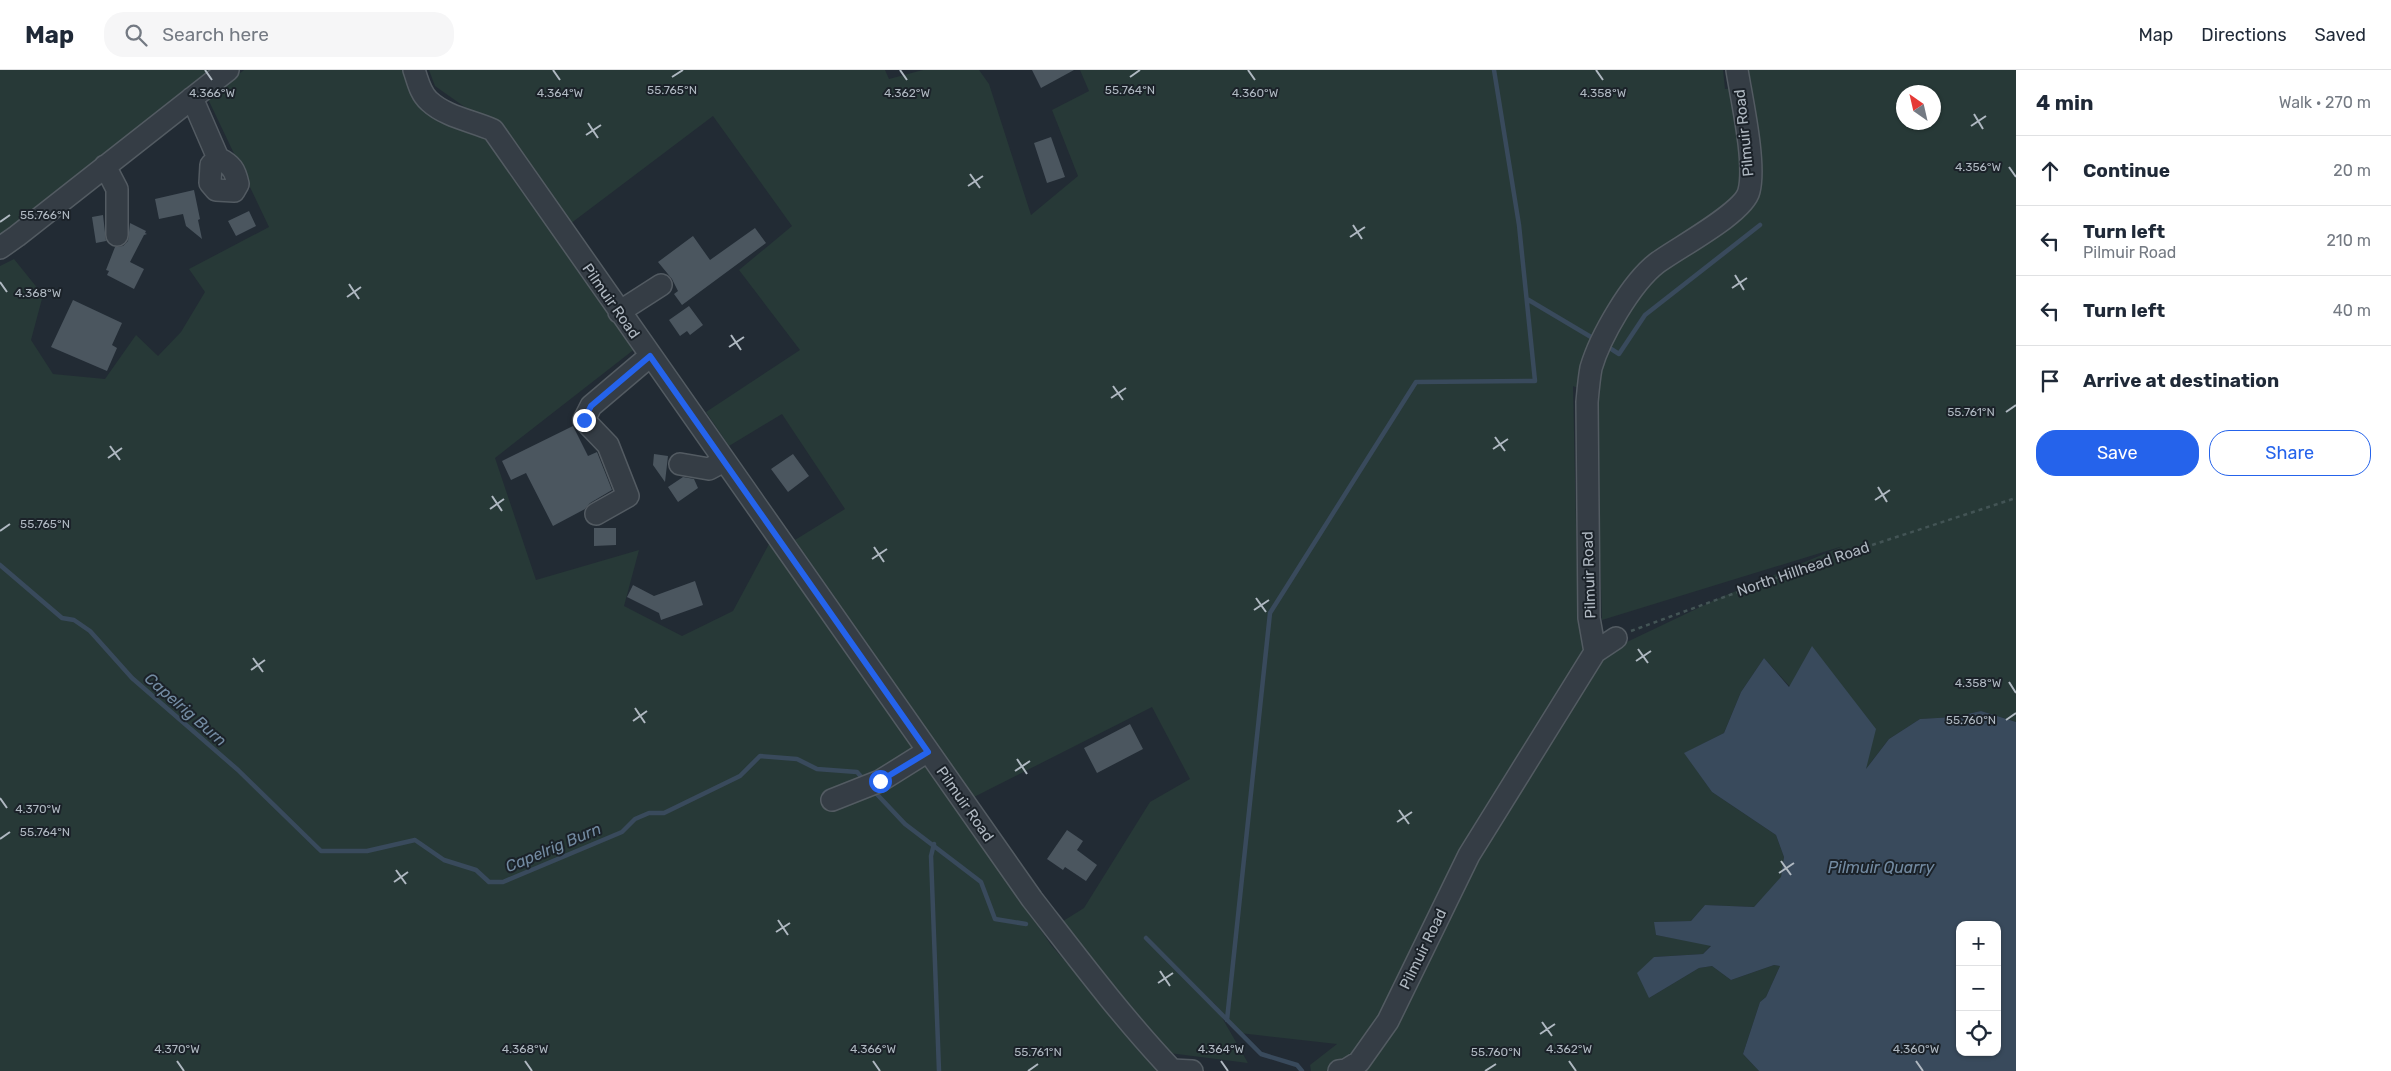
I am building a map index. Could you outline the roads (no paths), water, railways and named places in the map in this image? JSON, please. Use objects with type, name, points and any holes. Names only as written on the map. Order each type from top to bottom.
[{"type":"street","points":[[0,248],[228,70]]},
{"type":"street","name":"Pilmuir Road","points":[[414,70],[422,91],[429,102],[451,114],[493,130],[1032,898],[1120,1013],[1172,1070],[1182,1071]]},
{"type":"street","name":"Pilmuir Road","points":[[1339,1071],[1346,1070],[1359,1062],[1388,1020],[1470,855],[1595,652],[1588,618],[1587,402],[1591,369],[1604,333],[1634,288],[1655,264],[1724,219],[1740,205],[1749,193],[1751,169],[1738,70]]},
{"type":"street","points":[[192,98],[218,158]]},
{"type":"street","points":[[105,166],[117,189],[117,235]]},
{"type":"street","points":[[619,312],[661,285]]},
{"type":"street","points":[[596,514],[628,496],[608,445],[584,420],[591,406],[650,356]]},
{"type":"street","points":[[680,464],[709,469],[724,461]]},
{"type":"street","points":[[1595,652],[1616,638]]},
{"type":"street","points":[[832,800],[880,781],[928,752]]},
{"type":"water","name":"Pilmuir Quarry","points":[[1812,646],[1876,729],[1866,769],[1889,739],[1920,719],[1954,717],[1981,711],[2016,722],[2016,1071],[1759,1071],[1743,1054],[1760,1002],[1766,997],[1780,966],[1774,965],[1731,980],[1712,966],[1699,968],[1649,998],[1637,973],[1654,957],[1703,954],[1711,946],[1656,935],[1654,922],[1691,921],[1705,905],[1754,907],[1781,877],[1784,857],[1776,835],[1712,792],[1684,753],[1724,733],[1741,692],[1764,658],[1789,687]]},
{"type":"waterway","points":[[1227,1020],[1270,613],[1416,382],[1535,381],[1519,225],[1494,70]]},
{"type":"waterway","points":[[1605,345],[1619,354],[1645,315],[1760,225]]},
{"type":"waterway","points":[[1527,299],[1596,340]]},
{"type":"waterway","name":"Capelrig Burn","points":[[0,565],[62,618],[74,620],[90,631],[132,678],[238,770],[321,851],[367,851],[415,840],[444,860],[476,870],[489,882],[503,882],[622,832],[635,819],[649,813],[664,813],[740,776],[760,756],[797,759],[817,769],[857,772],[864,780]]},
{"type":"waterway","name":"Capelrig Burn","points":[[873,790],[905,824],[981,882],[995,919],[1026,924]]},
{"type":"waterway","points":[[934,844],[931,856],[939,1071]]},
{"type":"waterway","points":[[1146,938],[1261,1054],[1297,1065],[1302,1071]]}]
